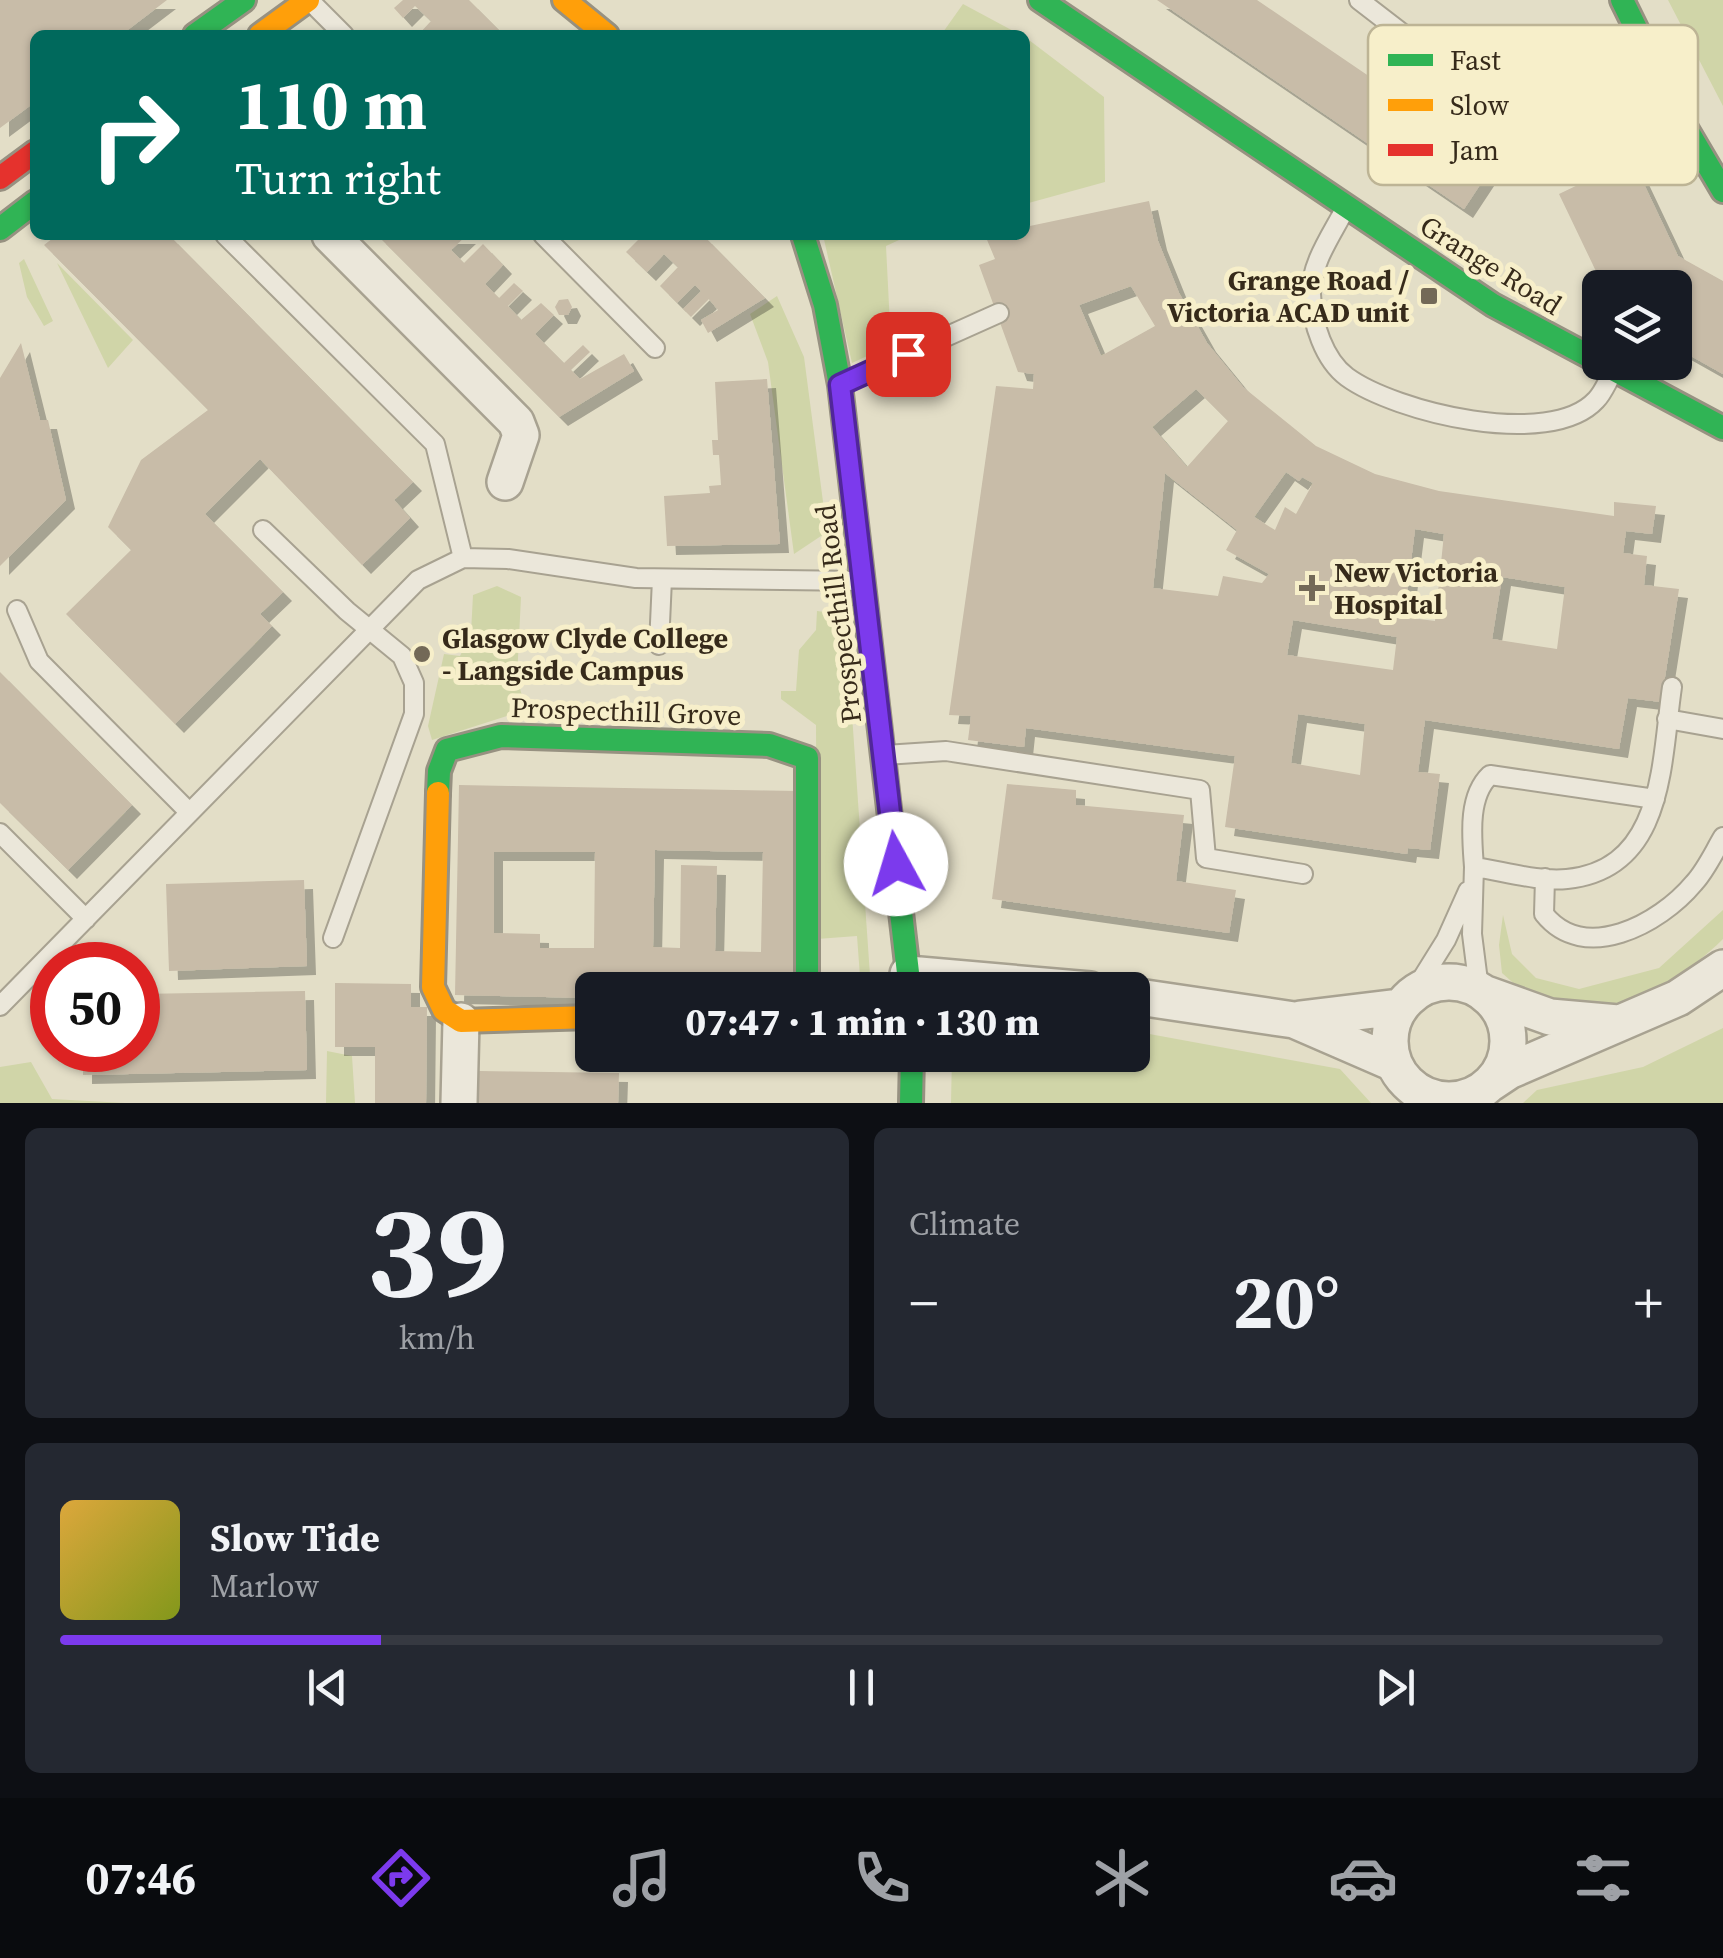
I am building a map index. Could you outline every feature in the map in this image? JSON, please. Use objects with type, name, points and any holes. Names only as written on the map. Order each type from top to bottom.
[{"type":"street","points":[[202,30],[244,0]]},
{"type":"street","points":[[267,30],[309,0]]},
{"type":"street","points":[[564,0],[602,30]]},
{"type":"street","name":"Grange Road","points":[[1040,0],[1493,305],[1582,355]]},
{"type":"street","points":[[1622,0],[1634,25]]},
{"type":"street","points":[[1698,149],[1723,191]]},
{"type":"street","points":[[0,178],[30,156]]},
{"type":"street","points":[[0,228],[30,206]]},
{"type":"street","points":[[335,240],[516,422],[521,435],[505,482]]},
{"type":"street","name":"Prospecthill Road","points":[[805,240],[825,305],[840,385],[908,972]]},
{"type":"street","name":"Grange Road","points":[[1627,380],[1723,428]]},
{"type":"street","name":"Prospecthill Grove","points":[[461,1022],[444,1010],[433,987],[439,771],[447,750],[501,736],[770,746],[806,758],[807,972]]},
{"type":"street","points":[[1406,1000],[1389,1044],[1393,1063],[1403,1080],[1436,1099],[1475,1095],[1491,1083],[1678,998],[1723,968]]},
{"type":"street","points":[[1294,1020],[1406,1000],[1450,981],[1550,1017],[1619,1023]]},
{"type":"street","points":[[1483,992],[1503,1018],[1508,1047],[1491,1083]]},
{"type":"street","points":[[1150,999],[1294,1020],[1393,1063]]},
{"type":"street","points":[[459,1103],[461,1022],[575,1018]]},
{"type":"street","points":[[911,1103],[912,1072]]},
{"type":"lane","points":[[309,0],[339,30]]},
{"type":"lane","points":[[1360,0],[1392,25]]},
{"type":"lane","points":[[1346,207],[1316,263],[1311,292],[1320,338],[1345,376],[1433,414],[1484,423],[1568,416],[1595,402],[1609,380]]},
{"type":"lane","points":[[230,240],[435,444],[464,558]]},
{"type":"lane","points":[[547,240],[655,348]]},
{"type":"lane","points":[[840,385],[998,313]]},
{"type":"lane","points":[[263,530],[394,646],[410,668],[415,689],[414,714],[333,938]]},
{"type":"lane","points":[[0,1006],[418,580],[464,558],[662,579],[865,581]]},
{"type":"lane","points":[[660,645],[662,579]]},
{"type":"lane","points":[[17,610],[39,661],[190,812]]},
{"type":"lane","points":[[1473,874],[1581,876],[1625,855],[1645,831],[1655,800],[1672,688]]},
{"type":"lane","points":[[1668,719],[1723,729]]},
{"type":"lane","points":[[884,755],[946,751],[1200,790],[1206,858],[1303,874]]},
{"type":"lane","points":[[1483,992],[1472,934],[1472,828],[1480,785],[1490,775],[1655,800]]},
{"type":"lane","points":[[0,833],[86,918]]},
{"type":"lane","points":[[1545,878],[1544,914],[1558,931],[1592,942],[1650,920],[1694,884],[1723,837]]},
{"type":"lane","points":[[1406,1000],[1446,940],[1473,874]]},
{"type":"green space","points":[[1668,0],[1723,0],[1723,106],[1698,58],[1698,25],[1681,25]]},
{"type":"green space","points":[[963,4],[1012,30],[945,30]]},
{"type":"green space","points":[[1030,41],[1104,97],[1105,182],[1030,203]]},
{"type":"green space","points":[[824,240],[899,240],[886,246],[891,345],[852,363]]},
{"type":"green space","points":[[24,259],[53,321],[44,326],[27,297],[19,263]]},
{"type":"green space","points":[[57,263],[133,340],[108,368]]},
{"type":"green space","points":[[777,296],[804,357],[827,532],[794,554],[768,362],[750,314]]},
{"type":"green space","points":[[497,586],[521,597],[517,678],[526,710],[432,740],[428,726],[444,654],[460,656],[471,633],[473,595]]},
{"type":"green space","points":[[817,611],[839,614],[851,700],[870,972],[860,972],[857,936],[817,939],[816,725],[781,699],[781,691],[796,691],[799,650],[816,630]]},
{"type":"green space","points":[[1723,910],[1723,939],[1705,955],[1662,985],[1614,1006],[1563,1009],[1539,1002],[1502,973],[1499,945],[1503,915],[1512,954],[1536,978],[1579,989],[1659,968]]},
{"type":"green space","points":[[1723,1028],[1723,1103],[1523,1103],[1537,1090],[1643,1067]]},
{"type":"green space","points":[[1150,1034],[1340,1069],[1371,1103],[951,1103],[952,1072],[1150,1072]]},
{"type":"green space","points":[[327,1051],[352,1056],[355,1103],[326,1103]]},
{"type":"green space","points":[[30,1062],[30,1072],[37,1072],[52,1099],[125,1103],[0,1103],[0,1067]]},
{"type":"building","points":[[0,0],[167,0],[128,30],[30,30],[30,106],[0,128]]},
{"type":"building","points":[[403,0],[469,0],[499,30],[423,30],[431,21],[415,6],[403,18],[394,8]]},
{"type":"building","points":[[1157,0],[1257,0],[1368,76],[1368,144]]},
{"type":"building","points":[[1429,185],[1480,185],[1464,209]]},
{"type":"building","points":[[1578,185],[1644,185],[1678,256],[1723,281],[1723,374],[1692,357],[1692,270],[1595,270],[1559,194]]},
{"type":"building","name":"New Victoria Hospital","points":[[1149,201],[1158,241],[1179,293],[1207,343],[1243,387],[1316,446],[1375,474],[1439,491],[1614,516],[1614,502],[1656,506],[1652,534],[1626,531],[1623,553],[1647,556],[1644,585],[1679,589],[1661,702],[1628,698],[1619,749],[1425,720],[1418,772],[1440,774],[1430,850],[1408,848],[1407,854],[1225,827],[1235,756],[1026,728],[1024,747],[968,740],[971,716],[949,715],[996,386],[1033,389],[1034,374],[1018,372],[979,265],[995,259],[987,240],[1030,240],[1030,226]],"holes":[[[1131,286],[1155,326],[1101,356],[1079,305]],[[1196,389],[1228,421],[1187,467],[1152,427]],[[1286,472],[1299,481],[1302,477],[1313,483],[1296,514],[1285,507],[1275,530],[1254,517]],[[1165,473],[1237,530],[1226,550],[1269,574],[1262,583],[1223,576],[1218,596],[1153,588]],[[1415,529],[1444,534],[1435,621],[1404,617]],[[1502,577],[1565,587],[1557,649],[1492,639]],[[1293,620],[1397,637],[1393,670],[1287,655]],[[1298,714],[1365,724],[1360,775],[1291,763]]]},
{"type":"building","points":[[50,240],[174,240],[413,482],[394,500],[410,518],[362,565],[260,459],[205,514],[283,592],[260,614],[272,626],[175,724],[66,614],[131,550],[108,527],[141,460],[208,410],[44,245]]},
{"type":"building","points":[[382,240],[462,240],[451,250],[464,263],[483,244],[503,265],[485,284],[499,298],[514,283],[523,291],[508,306],[521,320],[541,303],[554,315],[535,334],[564,363],[583,345],[590,352],[571,370],[580,379],[624,354],[634,371],[559,417]]},
{"type":"building","points":[[638,240],[708,240],[765,298],[708,333],[701,320],[718,310],[709,299],[691,317],[683,309],[701,291],[695,285],[677,303],[660,286],[678,267],[664,254],[647,272],[626,252]]},
{"type":"building","points":[[568,299],[572,307],[568,315],[559,315],[555,307],[559,300]]},
{"type":"building","points":[[21,343],[40,420],[48,420],[66,500],[0,566],[0,378]]},
{"type":"building","points":[[767,379],[780,544],[667,546],[664,496],[710,493],[709,486],[721,485],[719,455],[713,455],[712,440],[718,440],[715,382]]},
{"type":"building","points":[[0,672],[132,805],[68,870],[0,803]]},
{"type":"building","points":[[1007,784],[1076,790],[1076,805],[1184,815],[1176,881],[1236,890],[1229,933],[992,899]]},
{"type":"building","points":[[459,785],[799,791],[796,972],[575,972],[575,998],[455,995]],"holes":[[[655,850],[763,852],[761,952],[715,951],[717,866],[681,865],[680,948],[653,947]],[[494,852],[595,852],[594,948],[540,948],[540,934],[494,933]]]},
{"type":"building","points":[[304,880],[307,966],[169,971],[166,884]]},
{"type":"building","points":[[335,983],[411,984],[411,1007],[427,1007],[426,1103],[375,1103],[375,1047],[335,1047]]},
{"type":"building","points":[[305,991],[307,1070],[83,1075],[160,1072],[160,994]]},
{"type":"building","points":[[479,1071],[619,1073],[618,1103],[479,1103]]},
{"type":"traffic: fast","points":[[202,30],[244,0]]},
{"type":"traffic: fast","points":[[1040,0],[1493,305],[1723,428]]},
{"type":"traffic: fast","points":[[1622,0],[1634,25]]},
{"type":"traffic: fast","points":[[1698,149],[1723,191]]},
{"type":"traffic: fast","points":[[0,229],[30,206]]},
{"type":"traffic: fast","points":[[805,240],[825,305],[840,385],[908,972]]},
{"type":"traffic: fast","points":[[438,793],[439,771],[447,750],[501,736],[769,745],[807,758],[807,972]]},
{"type":"traffic: fast","points":[[911,1103],[912,1072]]},
{"type":"traffic: slow","points":[[267,30],[308,0]]},
{"type":"traffic: slow","points":[[564,0],[601,30]]},
{"type":"traffic: slow","points":[[438,793],[433,987],[444,1010],[461,1021],[575,1018]]},
{"type":"traffic: jam","points":[[0,178],[30,156]]},
{"type":"place","name":"Grange Road / Victoria ACAD unit","points":[[1429,296]]},
{"type":"place","name":"New Victoria Hospital","points":[[1312,588]]},
{"type":"place","name":"Glasgow Clyde College - Langside Campus","points":[[422,654]]},
{"type":"route","points":[[896,864],[840,385],[908,354]]}]
